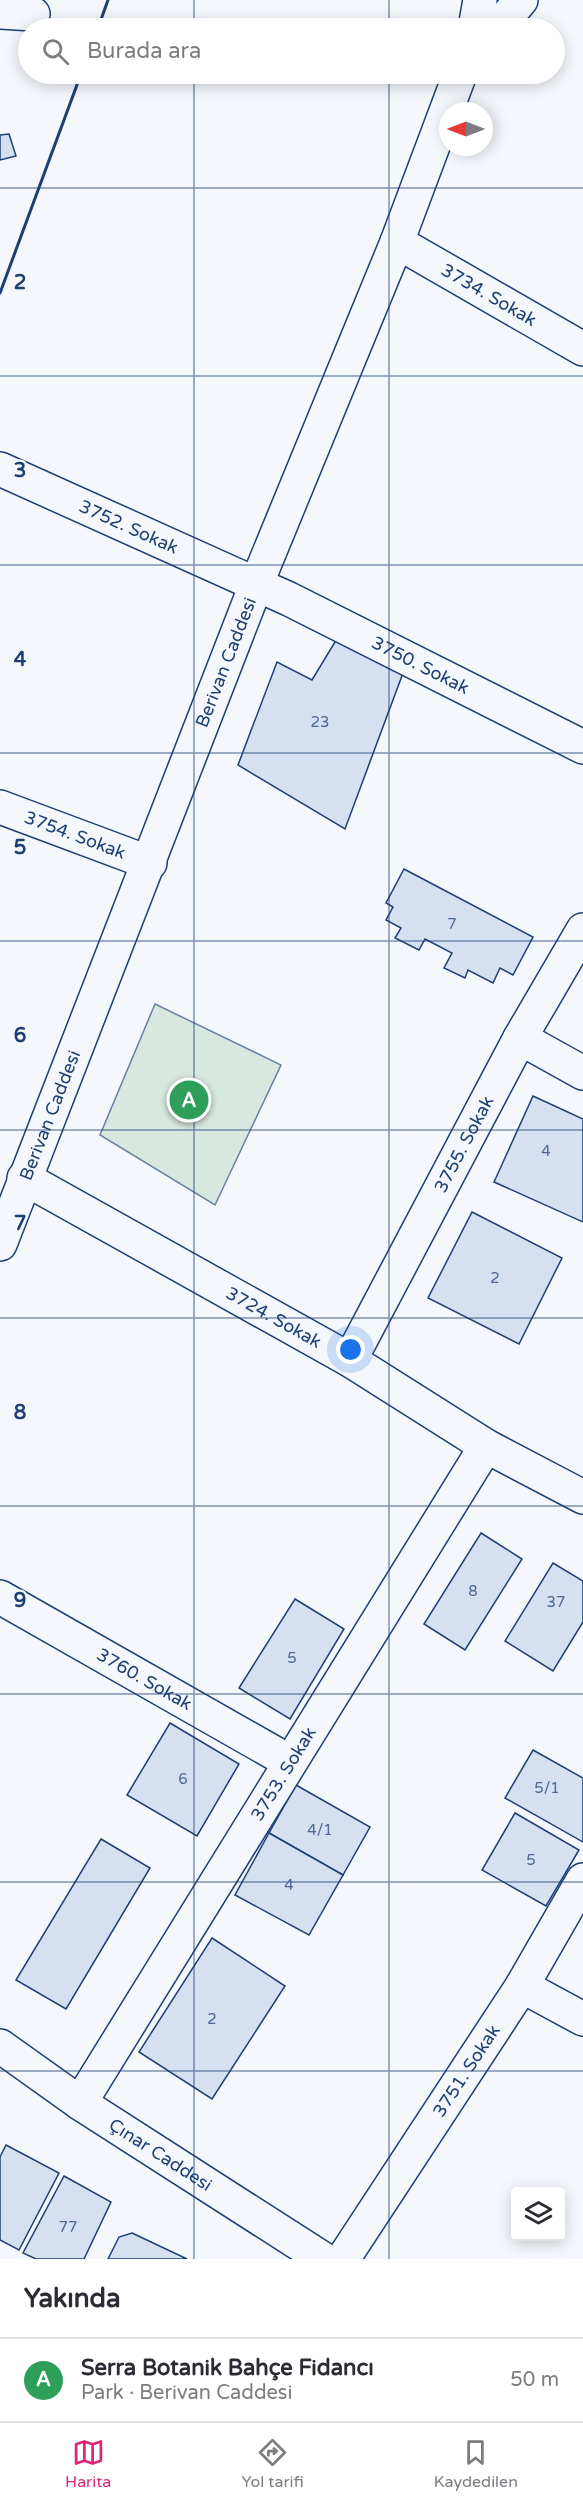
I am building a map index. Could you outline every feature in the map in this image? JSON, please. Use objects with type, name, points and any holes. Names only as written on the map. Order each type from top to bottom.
[{"type":"street","points":[[477,18],[480,0]]},
{"type":"street","points":[[505,18],[520,0]]},
{"type":"street","points":[[0,12],[33,14]]},
{"type":"street","name":"Berivan Caddesi","points":[[0,1244],[24,1178],[150,863],[256,585],[397,242],[457,84]]},
{"type":"street","name":"3734. Sokak","points":[[397,242],[583,349]]},
{"type":"street","name":"3752. Sokak","points":[[0,469],[256,585]]},
{"type":"street","name":"3750. Sokak","points":[[256,585],[583,747]]},
{"type":"street","name":"3754. Sokak","points":[[0,807],[150,863]]},
{"type":"street","name":"3755. Sokak","points":[[350,1360],[520,1038],[583,930]]},
{"type":"street","points":[[520,1038],[583,1072]]},
{"type":"street","name":"3724. Sokak","points":[[24,1178],[350,1360],[486,1446],[583,1497]]},
{"type":"street","name":"3753. Sokak","points":[[80,2103],[486,1446]]},
{"type":"street","name":"3760. Sokak","points":[[0,1597],[290,1762]]},
{"type":"street","name":"3751. Sokak","points":[[343,2259],[522,1986],[583,1880]]},
{"type":"street","points":[[522,1986],[583,2019]]},
{"type":"street","name":"Çınar Caddesi","points":[[0,2046],[80,2103],[323,2259]]},
{"type":"shaded area","points":[[155,1004],[281,1065],[215,1205],[100,1135]]},
{"type":"building","points":[[9,134],[16,156],[0,160],[0,135]]},
{"type":"building","points":[[338,637],[403,673],[345,829],[238,765],[277,662],[312,680]]},
{"type":"building","points":[[404,869],[533,937],[513,975],[500,968],[493,983],[468,970],[465,978],[444,968],[452,953],[425,939],[419,950],[395,938],[401,928],[386,920],[393,907],[386,903]]},
{"type":"building","points":[[533,1096],[583,1119],[583,1222],[494,1182]]},
{"type":"building","points":[[472,1212],[562,1258],[519,1344],[428,1298]]},
{"type":"building","points":[[481,1533],[522,1559],[465,1650],[424,1624]]},
{"type":"building","points":[[553,1563],[583,1581],[583,1622],[553,1671],[505,1641]]},
{"type":"building","points":[[295,1599],[344,1629],[290,1719],[239,1688]]},
{"type":"building","points":[[170,1723],[239,1764],[197,1836],[127,1795]]},
{"type":"building","points":[[533,1750],[583,1778],[583,1842],[505,1798]]},
{"type":"building","points":[[296,1785],[370,1827],[343,1875],[269,1833]]},
{"type":"building","points":[[515,1813],[579,1850],[546,1906],[482,1870]]},
{"type":"building","points":[[269,1833],[343,1875],[309,1935],[235,1895]]},
{"type":"building","points":[[101,1839],[150,1868],[66,2009],[16,1980]]},
{"type":"building","points":[[212,1938],[285,1986],[212,2099],[139,2052]]},
{"type":"building","points":[[6,2145],[59,2173],[19,2250],[0,2240],[0,2157]]},
{"type":"building","points":[[64,2176],[111,2202],[84,2259],[36,2259],[23,2253]]},
{"type":"building","points":[[132,2233],[187,2259],[108,2259],[119,2237]]},
{"type":"wall","points":[[102,18],[108,0]]},
{"type":"wall","points":[[0,293],[77,84]]},
{"type":"place","name":"Serra Botanik Bahçe Fidancı","points":[[189,1100]]}]
